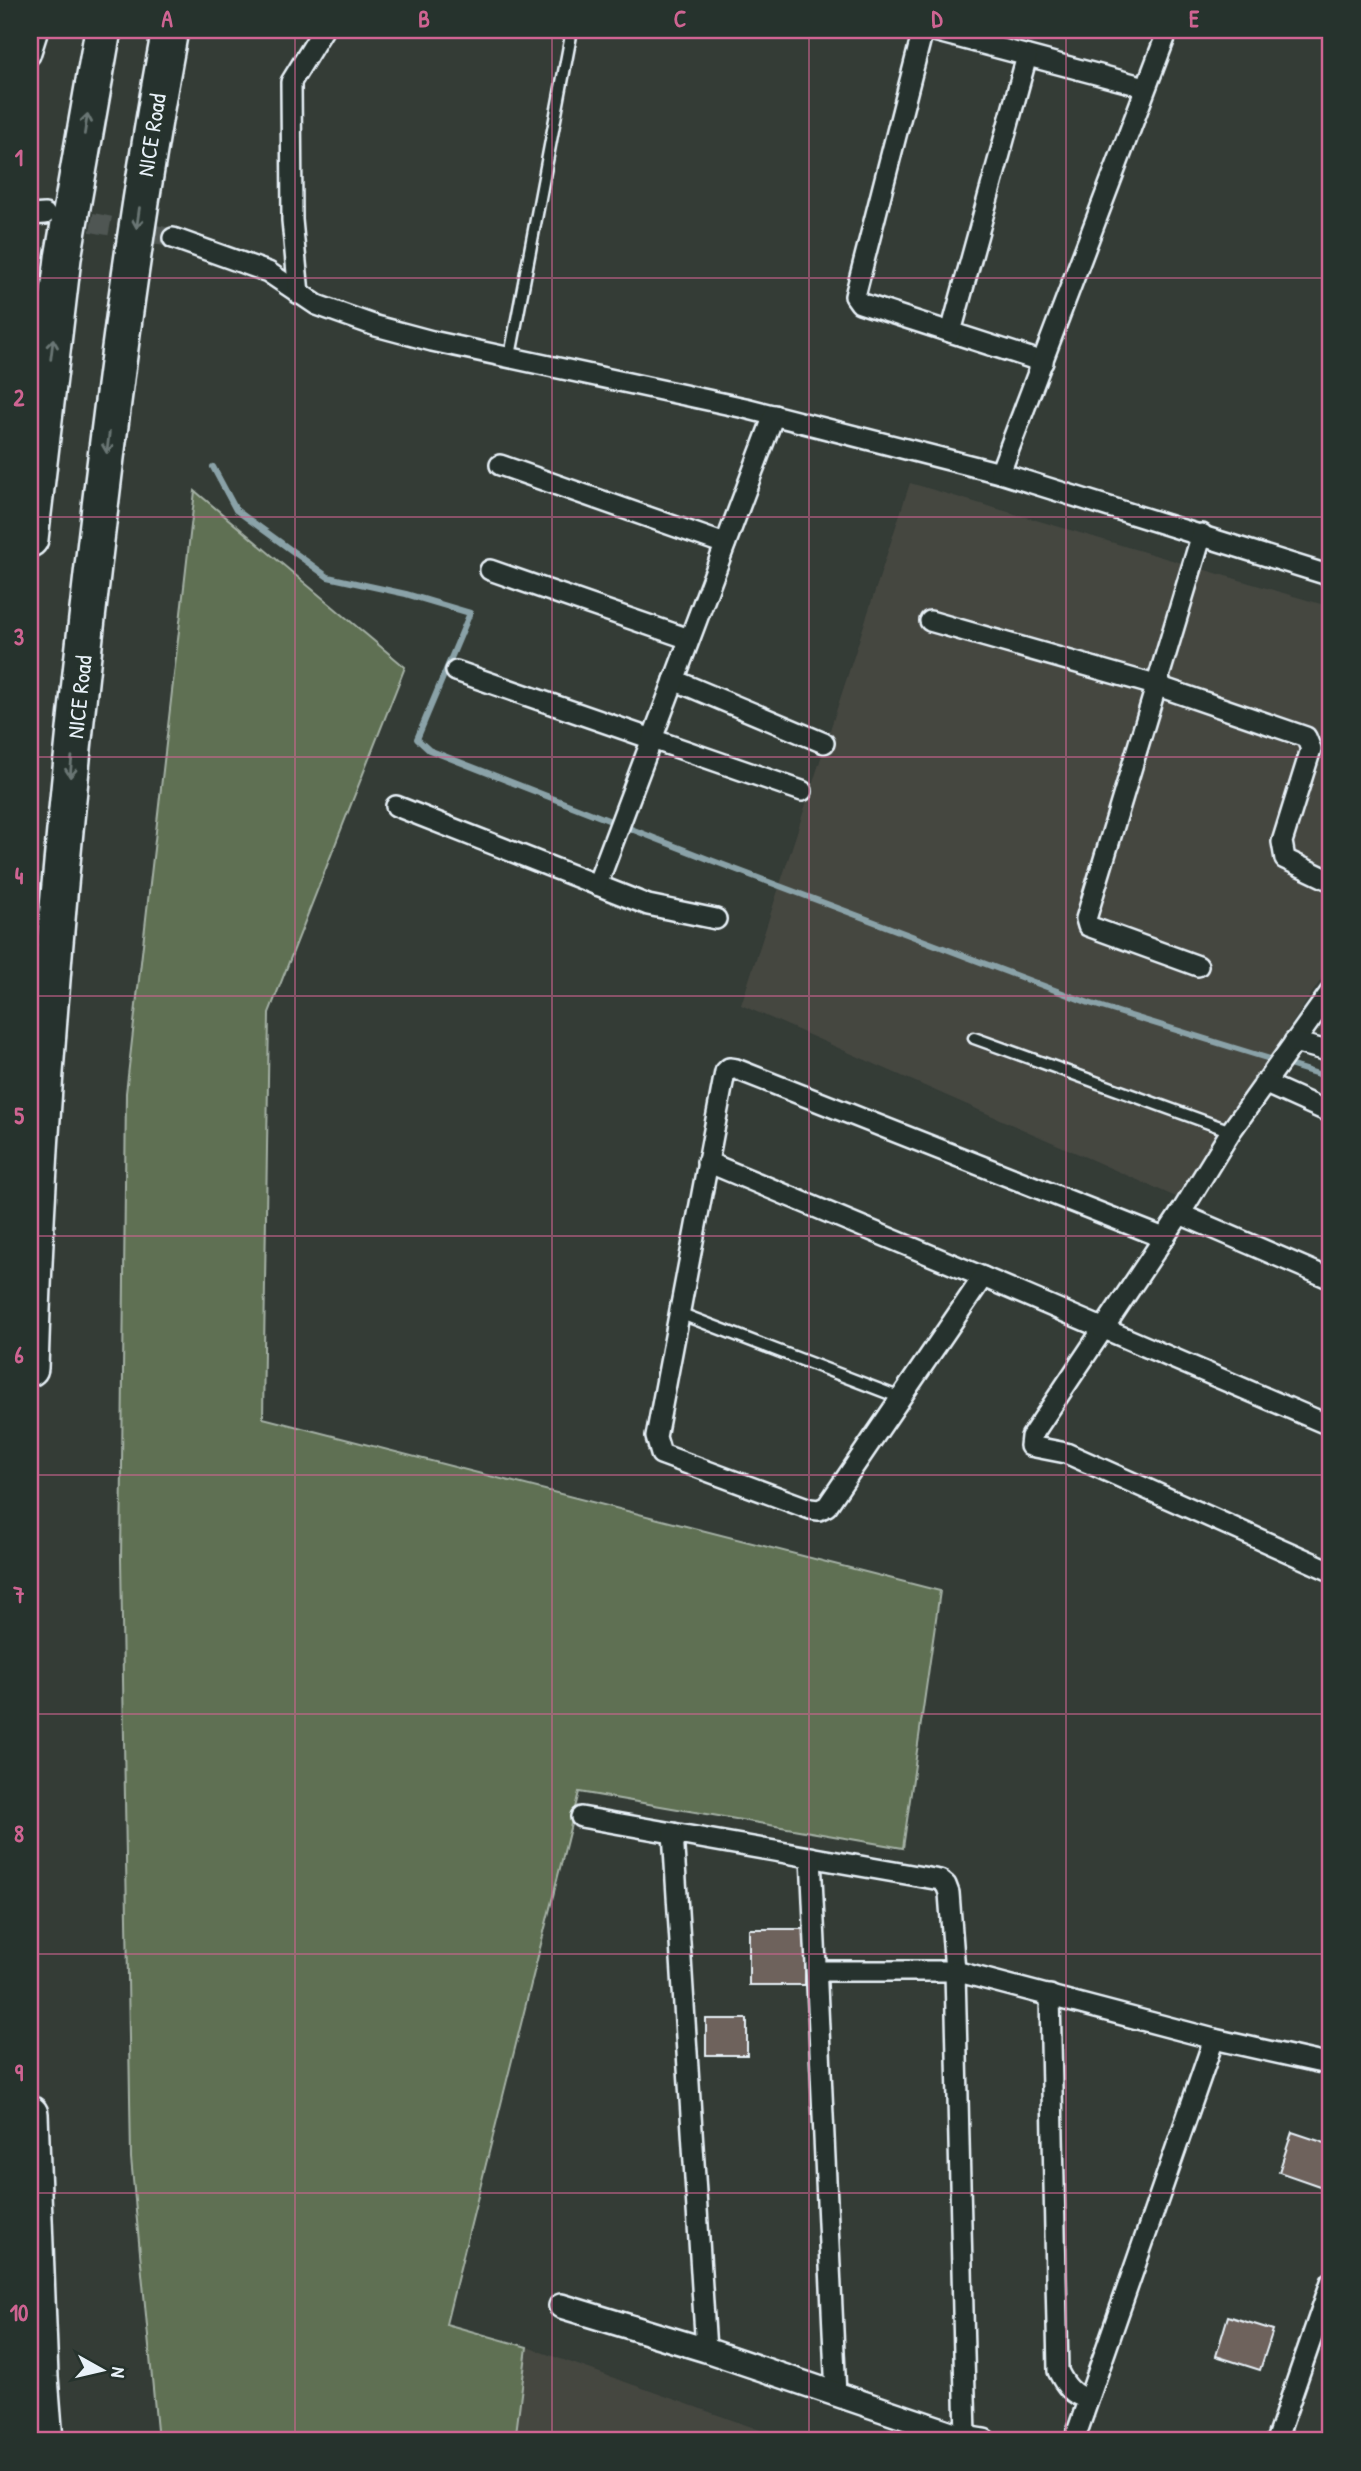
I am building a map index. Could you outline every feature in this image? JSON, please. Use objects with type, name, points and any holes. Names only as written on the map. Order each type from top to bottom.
[{"type":"highway","points":[[30,539],[63,258],[103,30]]},
{"type":"highway","name":"NICE Road","points":[[30,1368],[33,1259],[46,1063],[76,712],[122,332],[153,120],[170,30]]},
{"type":"highway","points":[[30,2114],[40,2377],[46,2441]]},
{"type":"street","points":[[30,55],[38,30]]},
{"type":"street","points":[[299,294],[292,208],[291,82],[323,30]]},
{"type":"street","points":[[923,30],[855,296],[860,303],[1043,362]]},
{"type":"street","points":[[930,30],[1145,88]]},
{"type":"street","points":[[1000,473],[1168,30]]},
{"type":"street","points":[[951,332],[1027,56]]},
{"type":"street","points":[[173,238],[268,272],[317,305],[376,326],[432,341],[774,415],[1000,473],[1331,576]]},
{"type":"street","points":[[597,885],[774,415]]},
{"type":"street","points":[[500,465],[725,544]]},
{"type":"street","points":[[1198,966],[1088,926],[1086,919],[1202,534]]},
{"type":"street","points":[[490,570],[689,639]]},
{"type":"street","points":[[930,621],[1155,685],[1306,737],[1311,750],[1282,849],[1285,859],[1331,881]]},
{"type":"street","points":[[456,671],[802,791]]},
{"type":"street","points":[[674,680],[824,743]]},
{"type":"street","points":[[396,806],[648,905],[716,919]]},
{"type":"street","points":[[1331,991],[1231,1131],[1180,1214],[1031,1437],[1030,1446],[1066,1453],[1331,1572]]},
{"type":"street","points":[[1294,1042],[1331,1052]]},
{"type":"street","points":[[983,1277],[827,1506],[819,1510],[810,1509],[661,1454],[656,1437],[707,1162],[725,1072],[729,1068],[1164,1238]]},
{"type":"street","points":[[1264,1083],[1331,1114]]},
{"type":"street","points":[[707,1162],[1331,1426]]},
{"type":"street","points":[[1180,1214],[1331,1279]]},
{"type":"street","points":[[561,2306],[706,2350],[975,2440],[955,1971],[949,1893],[946,1885],[940,1880],[581,1817]]},
{"type":"street","points":[[673,1833],[706,2350]]},
{"type":"street","points":[[811,1857],[836,2395]]},
{"type":"street","points":[[817,1971],[955,1971],[1214,2039],[1331,2065]]},
{"type":"street","points":[[1050,1996],[1058,2371],[1066,2387],[1088,2399]]},
{"type":"street","points":[[1074,2441],[1214,2039]]},
{"type":"street","points":[[1276,2441],[1331,2282]]},
{"type":"lane","points":[[510,356],[572,30]]},
{"type":"lane","points":[[974,1038],[1231,1131]]},
{"type":"lane","points":[[679,1313],[901,1398]]},
{"type":"shaded area","points":[[910,483],[1331,607],[1331,965],[1176,1197],[741,1005]]},
{"type":"shaded area","points":[[527,2347],[791,2441],[515,2441]]},
{"type":"green space","points":[[195,491],[405,667],[269,1013],[263,1418],[940,1591],[903,1848],[579,1792],[446,2324],[527,2347],[515,2441],[158,2441],[131,2158],[121,1559],[126,1093]]},
{"type":"building","points":[[749,1929],[805,1929],[805,1985],[749,1985]]},
{"type":"building","points":[[706,2019],[747,2019],[747,2055],[706,2055]]},
{"type":"building","points":[[1292,2132],[1331,2145],[1331,2190],[1279,2172]]},
{"type":"building","points":[[1228,2316],[1273,2330],[1260,2370],[1216,2356]]},
{"type":"waterway","points":[[213,467],[236,510],[328,577],[406,594],[470,613],[417,739],[429,750],[1089,1003],[1331,1078]]},
{"type":"tunnel","points":[[63,217],[173,238]]}]
